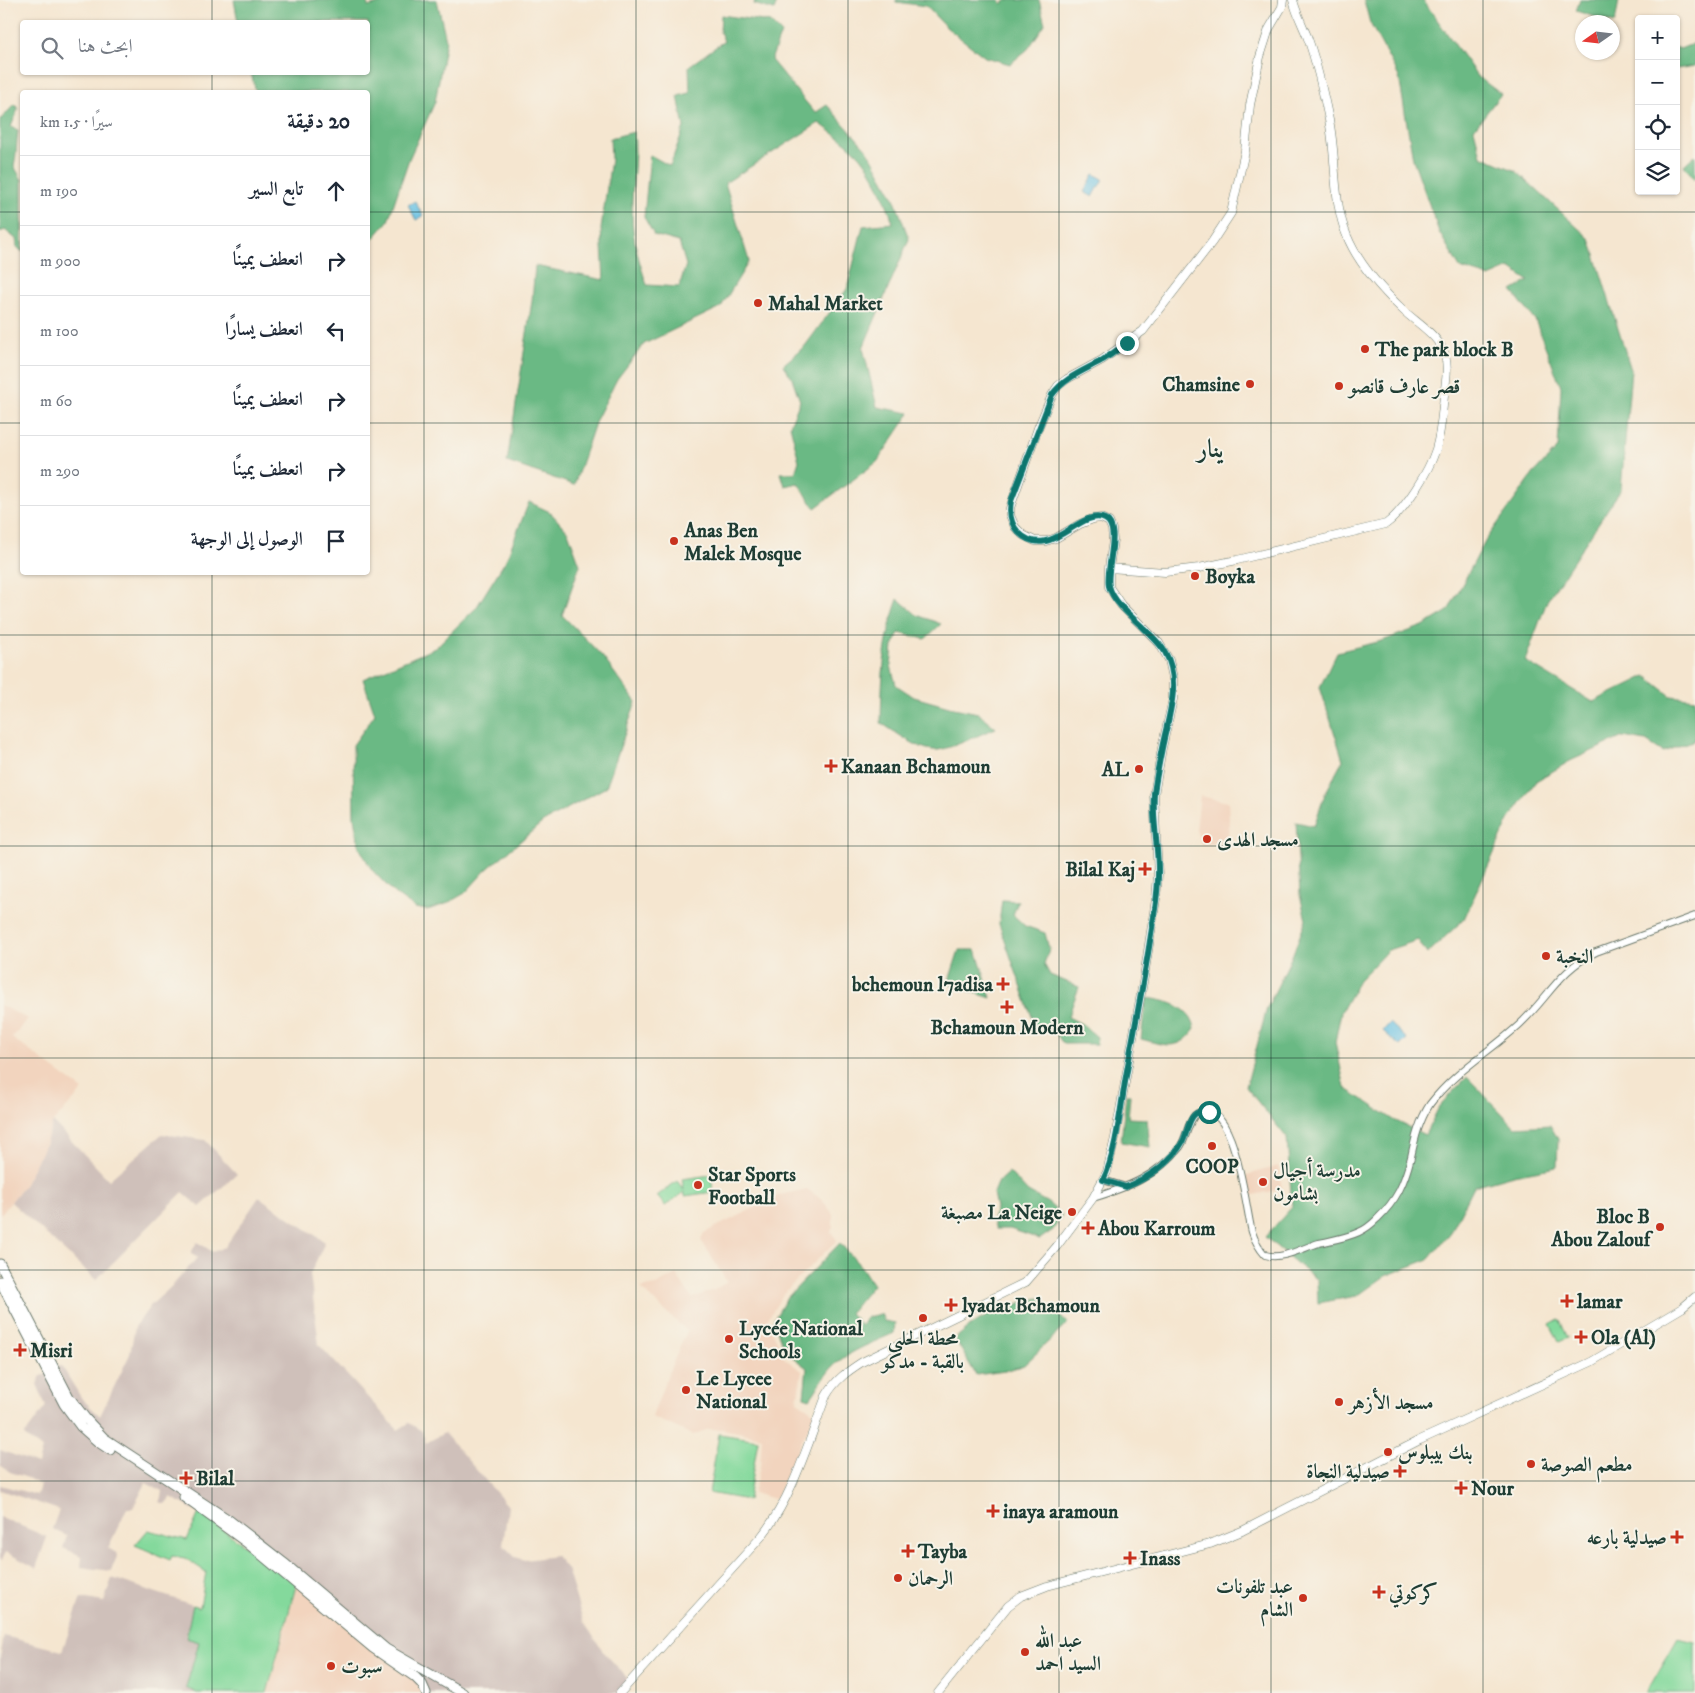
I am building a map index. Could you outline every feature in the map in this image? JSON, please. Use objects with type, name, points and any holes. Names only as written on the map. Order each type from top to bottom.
[{"type":"highway","points":[[0,1264],[69,1397],[82,1415],[104,1438],[230,1520],[386,1649],[463,1693]]},
{"type":"highway","points":[[0,1281],[64,1404],[81,1427],[98,1442],[222,1523],[373,1648],[415,1676],[422,1684],[426,1693]]},
{"type":"main road","points":[[620,1693],[772,1524],[786,1500],[826,1396],[834,1383],[846,1372],[862,1362],[1026,1282],[1057,1246],[1093,1198],[1107,1172],[1143,986],[1156,899],[1158,875],[1154,795],[1160,755],[1173,699],[1173,678],[1169,660],[1159,643],[1131,616],[1112,594],[1109,587],[1109,568],[1113,535],[1111,526],[1106,520],[1100,518],[1089,520],[1056,538],[1046,541],[1035,541],[1023,535],[1015,527],[1010,515],[1011,501],[1038,428],[1052,395],[1058,386],[1102,360],[1143,331],[1212,242],[1231,213],[1245,151],[1250,105],[1260,57],[1269,29],[1282,3],[1294,2],[1307,36],[1322,88],[1330,126],[1339,202],[1346,235],[1381,287],[1431,335],[1442,349],[1445,357],[1447,374],[1441,426],[1435,451],[1406,504],[1386,524],[1199,568],[1165,572],[1109,568]]},
{"type":"main road","points":[[938,1693],[1008,1606],[1021,1596],[1047,1586],[1210,1544],[1242,1531],[1428,1436],[1591,1362],[1682,1308],[1695,1297]]},
{"type":"street","points":[[1093,1198],[1126,1187],[1153,1173],[1181,1145],[1195,1115],[1201,1112],[1209,1112],[1221,1120],[1231,1138],[1244,1186],[1252,1230],[1258,1247],[1265,1255],[1277,1258],[1361,1232],[1373,1224],[1400,1191],[1408,1168],[1417,1130],[1431,1103],[1456,1077],[1522,1023],[1568,970],[1583,958],[1596,952],[1695,916]]},
{"type":"street","points":[[1103,1180],[1126,1187]]},
{"type":"shaded area","points":[[1200,796],[1228,802],[1228,841],[1202,845],[1196,830]]},
{"type":"shaded area","points":[[0,1005],[28,1019],[12,1038],[83,1090],[53,1122],[45,1145],[25,1184],[0,1214]]},
{"type":"shaded area","points":[[53,1122],[109,1180],[162,1134],[205,1140],[237,1174],[200,1207],[183,1192],[96,1280],[11,1202],[25,1184],[45,1145]]},
{"type":"shaded area","name":"مدرسة أجيال بشامون","points":[[1278,1166],[1282,1189],[1249,1196],[1244,1176]]},
{"type":"shaded area","name":"Lycée National Schools","points":[[807,1189],[822,1200],[833,1214],[831,1232],[837,1240],[783,1294],[767,1320],[785,1359],[802,1371],[797,1401],[815,1413],[775,1499],[753,1493],[760,1467],[762,1437],[723,1429],[708,1429],[693,1435],[652,1417],[687,1331],[640,1288],[656,1285],[676,1274],[692,1298],[714,1290],[727,1282],[701,1240],[704,1233],[780,1195]]},
{"type":"shaded area","points":[[259,1197],[325,1242],[310,1274],[319,1345],[398,1430],[409,1423],[422,1431],[426,1443],[444,1433],[508,1506],[503,1545],[515,1557],[525,1560],[556,1556],[567,1569],[583,1621],[603,1651],[629,1680],[619,1693],[425,1693],[369,1627],[299,1576],[199,1513],[171,1497],[165,1504],[160,1502],[162,1491],[146,1483],[133,1508],[127,1508],[108,1548],[118,1554],[111,1571],[81,1567],[82,1556],[63,1548],[67,1536],[52,1529],[59,1510],[0,1490],[0,1485],[37,1495],[40,1485],[28,1478],[10,1472],[0,1465],[0,1450],[38,1464],[42,1449],[24,1436],[46,1406],[37,1384],[41,1376],[61,1365],[82,1399],[100,1416],[130,1354],[135,1327],[151,1305],[172,1286],[198,1257],[191,1253],[197,1242],[213,1252],[225,1247]]},
{"type":"shaded area","points":[[0,1517],[47,1537],[36,1568],[6,1552],[2,1560],[0,1559]]},
{"type":"shaded area","points":[[299,1576],[369,1627],[425,1693],[420,1689],[420,1693],[267,1693]]},
{"type":"shaded area","points":[[112,1578],[193,1605],[186,1638],[199,1642],[186,1687],[197,1693],[0,1693],[0,1658],[4,1636],[62,1651],[81,1598],[104,1602]]},
{"type":"green space","points":[[234,0],[367,0],[368,7],[391,0],[437,0],[446,40],[435,102],[409,159],[388,221],[370,243],[370,90],[255,90],[252,75],[370,75],[370,20],[238,20]]},
{"type":"green space","points":[[755,0],[778,0],[774,10],[754,4]]},
{"type":"green space","points":[[896,0],[1000,0],[1002,4],[1007,0],[1039,0],[1045,24],[1028,49],[1010,64],[985,57],[946,27],[926,6],[896,2]]},
{"type":"green space","points":[[1364,0],[1423,0],[1478,77],[1501,94],[1474,129],[1481,156],[1516,171],[1590,239],[1631,370],[1621,489],[1547,601],[1525,661],[1593,702],[1646,676],[1671,696],[1695,699],[1695,740],[1663,752],[1646,741],[1623,737],[1570,761],[1536,781],[1509,820],[1464,919],[1427,954],[1418,940],[1388,950],[1359,980],[1341,1012],[1335,1042],[1345,1088],[1394,1120],[1425,1135],[1440,1105],[1467,1077],[1515,1127],[1550,1125],[1558,1139],[1557,1167],[1513,1175],[1474,1186],[1451,1232],[1429,1259],[1385,1276],[1357,1296],[1318,1303],[1317,1280],[1265,1237],[1292,1207],[1287,1138],[1246,1087],[1267,1008],[1292,956],[1306,920],[1300,895],[1296,822],[1314,826],[1325,794],[1343,760],[1320,687],[1337,652],[1382,641],[1423,626],[1448,611],[1486,540],[1534,473],[1558,448],[1561,387],[1535,320],[1512,291],[1529,281],[1510,268],[1489,277],[1460,268],[1439,232],[1413,159],[1399,77],[1370,23]]},
{"type":"green space","points":[[1580,0],[1619,0],[1616,15],[1589,15],[1576,11]]},
{"type":"green space","points":[[721,15],[770,22],[781,33],[771,60],[815,113],[827,105],[868,151],[894,198],[909,239],[863,348],[877,407],[910,413],[877,462],[815,508],[798,483],[785,486],[781,473],[795,473],[799,461],[790,425],[800,401],[792,378],[783,365],[805,346],[847,289],[863,226],[893,223],[880,188],[861,157],[819,123],[725,183],[749,261],[721,307],[644,344],[617,379],[596,420],[574,485],[507,462],[532,301],[535,266],[604,280],[601,229],[611,159],[610,138],[634,132],[632,222],[636,250],[647,285],[679,287],[686,265],[679,242],[654,235],[644,217],[650,155],[670,166],[684,127],[678,96],[690,93],[689,66],[724,41],[720,32]]},
{"type":"green space","points":[[1695,43],[1695,66],[1680,68],[1680,49]]},
{"type":"green space","points":[[15,104],[18,109],[11,127],[18,131],[14,166],[20,176],[20,250],[17,247],[16,239],[5,230],[0,232],[0,120]]},
{"type":"green space","points":[[1695,155],[1695,180],[1684,165]]},
{"type":"green space","points":[[529,502],[550,512],[568,532],[580,565],[562,615],[602,656],[636,702],[606,787],[543,822],[486,870],[465,893],[446,904],[427,910],[415,908],[395,894],[372,870],[359,847],[354,817],[353,745],[375,714],[363,679],[435,648],[476,608],[506,560]]},
{"type":"green space","points":[[898,599],[917,615],[941,624],[925,639],[899,633],[893,646],[891,666],[896,685],[914,697],[978,713],[996,728],[955,745],[933,750],[913,743],[881,723],[886,645]]},
{"type":"green space","points":[[1002,900],[1018,901],[1013,915],[1025,926],[1045,933],[1049,949],[1044,964],[1050,975],[1079,987],[1068,1017],[1082,1024],[1097,1037],[1096,1044],[1063,1044],[1052,1027],[1036,1028],[999,924]]},
{"type":"green space","points":[[959,950],[975,950],[991,998],[948,984]]},
{"type":"green space","points":[[1146,998],[1161,1000],[1183,1010],[1193,1021],[1195,1029],[1183,1041],[1177,1044],[1164,1045],[1141,1039]]},
{"type":"green space","points":[[1126,1095],[1130,1095],[1128,1118],[1147,1119],[1150,1147],[1121,1142]]},
{"type":"green space","points":[[1009,1172],[1028,1192],[1048,1203],[1062,1215],[1053,1230],[1040,1239],[1010,1229],[996,1229],[993,1221],[996,1208],[993,1193],[997,1183]]},
{"type":"green space","name":"Star Sports Football","points":[[711,1175],[713,1192],[685,1196],[684,1192],[665,1206],[657,1196],[677,1181],[684,1190],[682,1179]]},
{"type":"green space","points":[[840,1243],[862,1268],[873,1285],[850,1313],[861,1325],[867,1317],[881,1314],[884,1321],[895,1323],[894,1333],[843,1358],[827,1373],[810,1399],[804,1397],[807,1368],[786,1352],[773,1321],[786,1299]]},
{"type":"green space","points":[[1039,1298],[1068,1323],[1024,1365],[1005,1371],[976,1375],[955,1339],[975,1323],[994,1312]]},
{"type":"green space","points":[[1559,1319],[1568,1338],[1559,1342],[1550,1324]]},
{"type":"green space","points":[[719,1434],[758,1440],[748,1500],[709,1493]]},
{"type":"green space","points":[[199,1513],[297,1582],[267,1693],[197,1693],[186,1688],[199,1642],[186,1638],[193,1605],[200,1607],[206,1572],[185,1558],[172,1556],[170,1560],[135,1545],[148,1530],[187,1540]]},
{"type":"green space","points":[[1678,1638],[1695,1642],[1695,1693],[1646,1693]]},
{"type":"water","points":[[1094,174],[1103,179],[1093,197],[1084,192]]},
{"type":"water","points":[[415,201],[423,216],[416,220],[408,205]]},
{"type":"water","points":[[1390,1023],[1407,1039],[1400,1046],[1383,1031]]},
{"type":"place","name":"Mahal Market","points":[[758,303]]},
{"type":"place","name":"The park block B","points":[[1365,349]]},
{"type":"place","name":"Chamsine","points":[[1250,384]]},
{"type":"place","name":"قصر عارف قانصو","points":[[1339,386]]},
{"type":"place","name":"Anas Ben Malek Mosque","points":[[674,541]]},
{"type":"place","name":"Boyka","points":[[1195,576]]},
{"type":"place","name":"Kanaan Bchamoun","points":[[831,766]]},
{"type":"place","name":"AL","points":[[1139,769]]},
{"type":"place","name":"مسجد الهدى","points":[[1207,839]]},
{"type":"place","name":"Bilal Kaj","points":[[1145,869]]},
{"type":"place","name":"النخبة","points":[[1546,956]]},
{"type":"place","name":"bchemoun l7adisa","points":[[1003,984]]},
{"type":"place","name":"Bchamoun Modern","points":[[1007,1007]]},
{"type":"place","name":"COOP","points":[[1212,1146]]},
{"type":"place","name":"مدرسة أجيال بشامون","points":[[1263,1182]]},
{"type":"place","name":"Star Sports Football","points":[[698,1185]]},
{"type":"place","name":"مصبغة La Neige","points":[[1072,1212]]},
{"type":"place","name":"Bloc B Abou Zalouf","points":[[1660,1227]]},
{"type":"place","name":"Abou Karroum","points":[[1088,1228]]},
{"type":"place","name":"lamar","points":[[1567,1301]]},
{"type":"place","name":"lyadat Bchamoun","points":[[951,1305]]},
{"type":"place","name":"محطة الحلبي بالقبة - مدكو","points":[[923,1318]]},
{"type":"place","name":"Ola (Al)","points":[[1581,1337]]},
{"type":"place","name":"Lycée National Schools","points":[[729,1339]]},
{"type":"place","name":"Misri","points":[[20,1350]]},
{"type":"place","name":"Le Lycee National","points":[[686,1390]]},
{"type":"place","name":"مسجد الأزهر","points":[[1339,1402]]},
{"type":"place","name":"بنك بيبلوس","points":[[1388,1452]]},
{"type":"place","name":"مطعم الصوصة","points":[[1531,1464]]},
{"type":"place","name":"صيدلية النجاة","points":[[1400,1471]]},
{"type":"place","name":"Bilal","points":[[186,1478]]},
{"type":"place","name":"Nour","points":[[1461,1488]]},
{"type":"place","name":"inaya aramoun","points":[[993,1511]]},
{"type":"place","name":"صيدلية بارعه","points":[[1677,1537]]},
{"type":"place","name":"Tayba","points":[[908,1551]]},
{"type":"place","name":"Inass","points":[[1130,1558]]},
{"type":"place","name":"الرحمان","points":[[898,1578]]},
{"type":"place","name":"كركوتي","points":[[1379,1592]]},
{"type":"place","name":"عبد تلفونات الشام","points":[[1303,1598]]},
{"type":"place","name":"عبد الله السيد احمد","points":[[1025,1652]]},
{"type":"place","name":"سبوت","points":[[331,1666]]},
{"type":"district","name":"ينار","points":[[1211,448]]},
{"type":"route","points":[[1127,343],[1058,386],[1052,395],[1038,428],[1011,501],[1010,515],[1018,532],[1030,540],[1040,542],[1056,538],[1093,518],[1100,518],[1109,522],[1113,540],[1108,578],[1109,587],[1121,605],[1159,643],[1169,660],[1173,678],[1171,713],[1162,748],[1154,795],[1158,875],[1156,899],[1115,1138],[1107,1172],[1103,1180],[1126,1187],[1144,1179],[1153,1173],[1181,1145],[1192,1118],[1198,1113],[1209,1112]]}]
